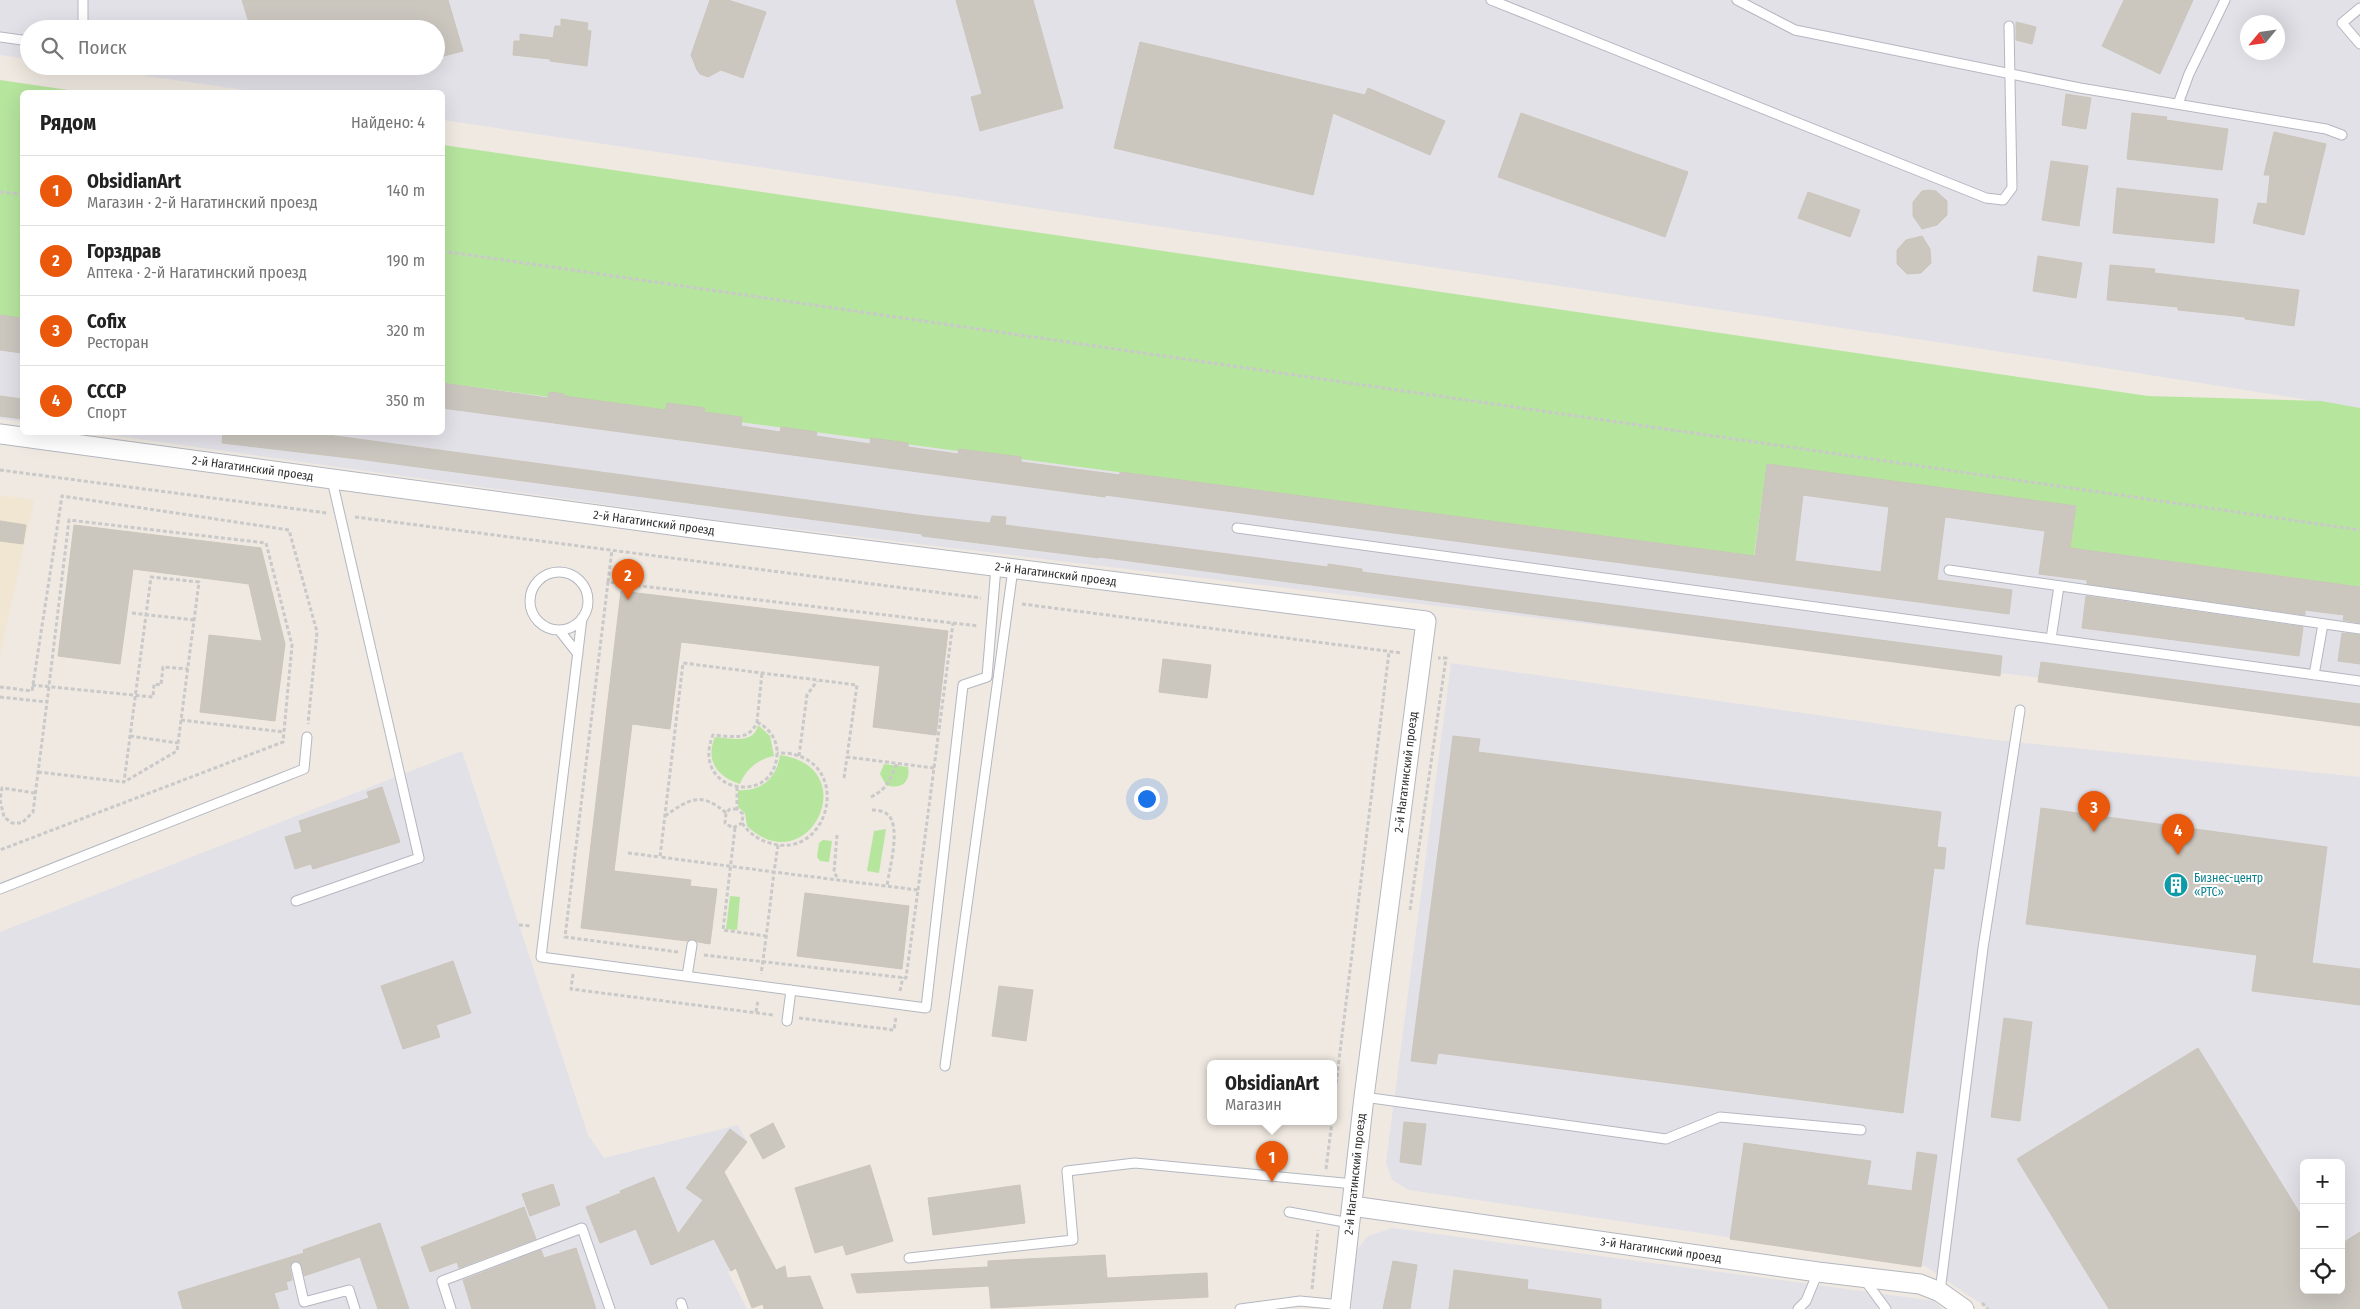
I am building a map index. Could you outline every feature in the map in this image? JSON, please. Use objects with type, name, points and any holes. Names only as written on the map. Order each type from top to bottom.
[{"type":"street","name":"2-й Нагатинский проезд","points":[[0,434],[332,480],[1426,621],[1364,1097],[1341,1307]]},
{"type":"street","name":"3-й Нагатинский проезд","points":[[1351,1214],[1920,1284],[1940,1292],[1964,1309]]},
{"type":"lane","points":[[83,0],[83,20]]},
{"type":"lane","points":[[1491,0],[1986,198],[2003,200],[2012,188],[2009,26]]},
{"type":"lane","points":[[1737,0],[1795,30],[2080,88],[2326,129],[2342,135]]},
{"type":"lane","points":[[2178,104],[2189,74],[2225,0]]},
{"type":"lane","points":[[2360,8],[2342,23],[2360,44]]},
{"type":"lane","points":[[0,37],[20,40]]},
{"type":"lane","points":[[296,901],[420,858],[332,480]]},
{"type":"lane","points":[[1237,528],[2360,681]]},
{"type":"lane","points":[[582,618],[541,957],[926,1008],[963,685],[986,677],[993,600],[1005,568]]},
{"type":"lane","points":[[945,1066],[1009,602],[1005,568]]},
{"type":"lane","points":[[1949,570],[2360,629]]},
{"type":"lane","points":[[564,572],[581,582],[588,600],[587,609],[582,618],[576,625],[559,630],[543,625],[536,619],[530,603],[534,586],[547,575],[564,572]]},
{"type":"lane","points":[[2051,639],[2059,586]]},
{"type":"lane","points":[[2314,675],[2323,624]]},
{"type":"lane","points":[[559,630],[578,654]]},
{"type":"lane","points":[[1940,1292],[1983,948],[2020,710]]},
{"type":"lane","points":[[0,889],[304,769],[307,737]]},
{"type":"lane","points":[[687,976],[691,949]]},
{"type":"lane","points":[[787,1019],[790,990]]},
{"type":"lane","points":[[1364,1097],[1666,1139],[1720,1117],[1861,1130]]},
{"type":"lane","points":[[909,1258],[1073,1240],[1066,1171],[1135,1164],[1354,1184]]},
{"type":"lane","points":[[1288,1212],[1351,1214]]},
{"type":"lane","points":[[451,1309],[442,1281],[582,1228],[610,1309]]},
{"type":"lane","points":[[296,1267],[304,1302],[349,1290],[355,1309]]},
{"type":"lane","points":[[1798,1309],[1806,1301],[1818,1272]]},
{"type":"lane","points":[[1863,1276],[1886,1309]]},
{"type":"lane","points":[[1240,1309],[1300,1301],[1341,1307]]},
{"type":"path","points":[[0,192],[20,194]]},
{"type":"path","points":[[445,252],[2360,530]]},
{"type":"path","points":[[0,470],[993,600]]},
{"type":"path","points":[[0,687],[32,691],[62,496],[289,530],[318,632],[307,737]]},
{"type":"path","points":[[0,850],[283,742],[292,646],[266,543],[68,520],[33,812],[22,823],[12,823],[4,817],[0,800],[1,787],[35,793]]},
{"type":"path","points":[[612,550],[565,937],[691,949],[763,961],[906,978],[953,623]]},
{"type":"path","points":[[38,772],[124,782],[177,751],[198,582],[151,577],[124,782]]},
{"type":"path","points":[[608,582],[991,627]]},
{"type":"path","points":[[1009,602],[1446,658],[1409,914]]},
{"type":"path","points":[[132,613],[194,620]]},
{"type":"path","points":[[1337,1076],[1389,652]]},
{"type":"path","points":[[660,858],[683,663],[857,685],[844,778]]},
{"type":"path","points":[[32,685],[153,697],[154,684],[161,685],[163,667],[188,669]]},
{"type":"path","points":[[757,722],[768,729],[774,738],[777,753],[774,768],[762,782],[753,786],[737,787],[725,783],[712,769],[709,761],[710,744],[714,735],[743,737],[754,729],[757,722],[762,673]]},
{"type":"path","points":[[799,756],[807,695],[818,680]]},
{"type":"path","points":[[0,696],[47,702]]},
{"type":"path","points":[[181,720],[284,732]]},
{"type":"path","points":[[130,736],[178,743]]},
{"type":"path","points":[[737,809],[743,814],[742,823],[752,835],[763,841],[778,845],[797,843],[808,838],[816,830],[827,810],[828,798],[822,776],[815,767],[799,756],[777,753]]},
{"type":"path","points":[[847,757],[934,768]]},
{"type":"path","points":[[871,798],[888,785],[897,763]]},
{"type":"path","points":[[737,787],[737,809]]},
{"type":"path","points":[[664,816],[680,805],[698,799],[708,800],[726,812],[737,809]]},
{"type":"path","points":[[872,810],[887,814],[892,820],[894,830],[887,886]]},
{"type":"path","points":[[726,812],[725,823],[728,827],[734,828],[742,823]]},
{"type":"path","points":[[734,828],[732,866],[723,930],[766,936]]},
{"type":"path","points":[[837,835],[834,872],[838,880]]},
{"type":"path","points":[[756,1012],[778,845]]},
{"type":"path","points":[[628,854],[918,890]]},
{"type":"path","points":[[576,938],[571,989],[756,1012],[787,1019],[894,1030],[903,977]]},
{"type":"shaded area","points":[[0,0],[2360,0],[2360,408],[1977,348],[445,120],[445,90],[244,90],[140,75],[445,75],[445,20],[20,20],[20,58],[0,55]]},
{"type":"shaded area","points":[[0,324],[20,327],[20,422],[0,419]]},
{"type":"shaded area","points":[[445,383],[1754,556],[1767,464],[2076,506],[2070,547],[2360,587],[2360,716],[709,519],[110,435],[445,435]]},
{"type":"shaded area","points":[[0,495],[34,500],[0,655]]},
{"type":"shaded area","points":[[1451,663],[1986,739],[2360,777],[2360,1309],[1989,1309],[1925,1266],[1409,1190],[1392,1180],[1386,1163]]},
{"type":"shaded area","points":[[462,751],[588,1135],[604,1158],[738,1125],[747,1142],[724,1172],[767,1253],[728,1272],[747,1309],[0,1309],[0,932]]},
{"type":"shaded area","points":[[1393,1228],[1935,1301],[1942,1309],[1351,1309],[1355,1252],[1368,1236]]},
{"type":"green space","points":[[0,80],[68,90],[20,90],[20,327],[0,324]]},
{"type":"green space","points":[[445,145],[2148,396],[2321,401],[2360,408],[2360,587],[2070,548],[2076,507],[1767,464],[1754,556],[445,383]]},
{"type":"green space","points":[[758,725],[770,736],[774,756],[753,766],[740,784],[732,781],[719,772],[712,760],[712,745],[715,737],[747,738],[756,731]]},
{"type":"green space","points":[[780,755],[806,764],[820,779],[823,798],[819,817],[807,832],[790,841],[769,840],[747,826],[745,813],[738,807],[738,790],[754,789],[766,782],[775,770]]},
{"type":"green space","points":[[884,764],[908,767],[906,781],[896,787],[886,785],[880,774]]},
{"type":"green space","points":[[886,829],[879,873],[867,871],[874,831]]},
{"type":"green space","points":[[823,840],[832,841],[829,862],[820,861],[817,857],[819,843]]},
{"type":"green space","points":[[730,896],[740,897],[737,930],[726,929]]},
{"type":"building","points":[[242,0],[448,0],[463,51],[445,56],[445,20],[248,20]]},
{"type":"building","points":[[710,0],[728,0],[766,12],[743,78],[721,70],[708,77],[700,74],[697,70],[691,55]]},
{"type":"building","points":[[956,0],[1033,0],[1063,108],[980,131],[971,97],[982,94]]},
{"type":"building","points":[[2124,0],[2193,0],[2160,74],[2102,46]]},
{"type":"building","points":[[561,19],[588,23],[587,30],[591,31],[587,66],[513,55],[514,41],[520,41],[520,34],[553,38],[555,26],[561,26]]},
{"type":"building","points":[[2016,22],[2036,27],[2032,44],[2016,40]]},
{"type":"building","points":[[1140,42],[1365,95],[1368,88],[1445,121],[1430,155],[1333,113],[1313,195],[1114,148]]},
{"type":"building","points":[[2066,94],[2091,98],[2086,129],[2062,125]]},
{"type":"building","points":[[1521,113],[1688,172],[1665,237],[1498,177]]},
{"type":"building","points":[[2132,113],[2167,117],[2166,120],[2228,129],[2222,170],[2127,159]]},
{"type":"building","points":[[2274,132],[2326,144],[2304,235],[2253,223],[2258,203],[2267,204],[2270,175],[2264,175]]},
{"type":"building","points":[[2051,161],[2088,166],[2079,226],[2042,220]]},
{"type":"building","points":[[2117,188],[2218,199],[2214,243],[2113,233]]},
{"type":"building","points":[[1922,191],[1936,191],[1947,201],[1947,215],[1937,225],[1922,229],[1913,216],[1913,202]]},
{"type":"building","points":[[1808,192],[1860,210],[1850,237],[1798,218]]},
{"type":"building","points":[[1922,236],[1930,249],[1931,263],[1921,273],[1907,274],[1897,264],[1897,250],[1906,240]]},
{"type":"building","points":[[2038,256],[2082,263],[2076,298],[2033,291]]},
{"type":"building","points":[[2110,265],[2155,269],[2154,273],[2299,290],[2294,326],[2245,319],[2245,317],[2178,310],[2178,307],[2107,300]]},
{"type":"building","points":[[0,315],[20,318],[20,353],[0,350]]},
{"type":"building","points":[[445,383],[548,398],[549,392],[564,394],[564,396],[666,410],[667,403],[705,408],[704,412],[742,417],[741,426],[780,432],[781,427],[817,432],[816,436],[870,444],[871,438],[908,443],[908,447],[958,454],[959,449],[1021,457],[1021,462],[1120,475],[1120,472],[1755,556],[1767,464],[2076,506],[2070,548],[2360,587],[2360,623],[2343,620],[2344,615],[2305,610],[2305,615],[2087,584],[2087,580],[2039,574],[2045,531],[1945,517],[1937,580],[2012,590],[2009,614],[1105,495],[1105,497],[445,408]],"holes":[[[1803,495],[1889,507],[1881,572],[1795,561]]]},
{"type":"building","points":[[0,396],[20,399],[20,419],[0,416]]},
{"type":"building","points":[[223,435],[328,435],[925,516],[990,523],[992,516],[1006,517],[1005,525],[1328,567],[1328,564],[1362,569],[1362,572],[2002,656],[2000,676],[1099,557],[922,536],[922,534],[358,459],[222,443]]},
{"type":"building","points":[[0,521],[26,525],[23,544],[0,541]]},
{"type":"building","points":[[74,525],[261,548],[285,644],[275,721],[200,712],[209,635],[262,641],[249,584],[133,569],[120,664],[58,656]]},
{"type":"building","points":[[621,591],[948,631],[936,735],[873,727],[880,666],[681,642],[670,729],[632,724],[614,871],[691,880],[690,886],[717,889],[710,944],[692,939],[687,941],[581,928]]},
{"type":"building","points":[[2086,596],[2303,627],[2299,656],[2082,628]]},
{"type":"building","points":[[2342,633],[2360,635],[2360,664],[2338,661]]},
{"type":"building","points":[[1163,659],[1211,665],[1207,698],[1159,692]]},
{"type":"building","points":[[2041,662],[2360,704],[2360,726],[2038,682]]},
{"type":"building","points":[[1453,736],[1480,739],[1478,752],[1941,812],[1937,847],[1946,848],[1944,869],[1934,868],[1903,1113],[1438,1053],[1436,1064],[1411,1061]]},
{"type":"building","points":[[382,787],[400,842],[313,869],[311,864],[295,869],[285,837],[302,832],[299,821],[369,798],[367,792]]},
{"type":"building","name":"Бизнес-центр «РТС»","points":[[2041,808],[2327,847],[2312,963],[2360,969],[2360,1005],[2252,991],[2257,955],[2026,924]]},
{"type":"building","points":[[805,893],[909,906],[902,969],[797,956]]},
{"type":"building","points":[[453,961],[471,1013],[436,1025],[440,1037],[403,1049],[381,986]]},
{"type":"building","points":[[999,986],[1033,990],[1026,1041],[992,1036]]},
{"type":"building","points":[[2004,1018],[2032,1022],[2020,1121],[1991,1117]]},
{"type":"building","points":[[2198,1048],[2300,1214],[2300,1294],[2345,1294],[2345,1241],[2360,1232],[2360,1309],[2109,1309],[2017,1159]]},
{"type":"building","points":[[1404,1122],[1426,1124],[1421,1165],[1400,1162]]},
{"type":"building","points":[[773,1123],[785,1147],[763,1159],[750,1135]]},
{"type":"building","points":[[730,1129],[747,1142],[724,1172],[776,1270],[785,1266],[787,1278],[810,1276],[823,1309],[764,1309],[763,1304],[752,1308],[736,1268],[731,1271],[714,1239],[651,1265],[636,1229],[600,1243],[586,1207],[654,1177],[678,1234],[703,1200],[686,1188]]},
{"type":"building","points":[[1744,1143],[1871,1161],[1867,1185],[1912,1191],[1917,1152],[1937,1155],[1921,1267],[1730,1239]]},
{"type":"building","points":[[870,1165],[893,1241],[846,1255],[843,1245],[815,1253],[795,1188]]},
{"type":"building","points":[[553,1184],[560,1205],[530,1216],[522,1194]]},
{"type":"building","points":[[1020,1185],[1025,1223],[933,1235],[928,1198]]},
{"type":"building","points":[[524,1207],[536,1239],[459,1268],[457,1262],[430,1272],[421,1247]]},
{"type":"building","points":[[380,1223],[409,1309],[378,1309],[360,1257],[304,1276],[301,1263],[297,1261],[292,1262],[290,1268],[292,1280],[286,1282],[288,1289],[274,1293],[279,1309],[183,1309],[178,1292],[304,1253],[303,1250]]},
{"type":"building","points":[[576,1248],[596,1309],[472,1309],[463,1280],[541,1250],[544,1258]]},
{"type":"building","points":[[1105,1255],[1107,1278],[1207,1273],[1208,1297],[991,1308],[989,1286],[857,1293],[851,1274],[988,1267],[988,1261]]},
{"type":"building","points":[[1393,1261],[1417,1265],[1410,1309],[1383,1309]]},
{"type":"building","points":[[1454,1270],[1528,1280],[1527,1289],[1601,1299],[1601,1309],[1449,1309]]},
{"type":"place","name":"Горздрав","points":[[628,600]]},
{"type":"place","name":"Cofix","points":[[2094,832]]},
{"type":"place","name":"СССР","points":[[2178,855]]},
{"type":"place","name":"Бизнес-центр «РТС»","points":[[2176,885]]},
{"type":"place","name":"ObsidianArt","points":[[1272,1182]]}]
